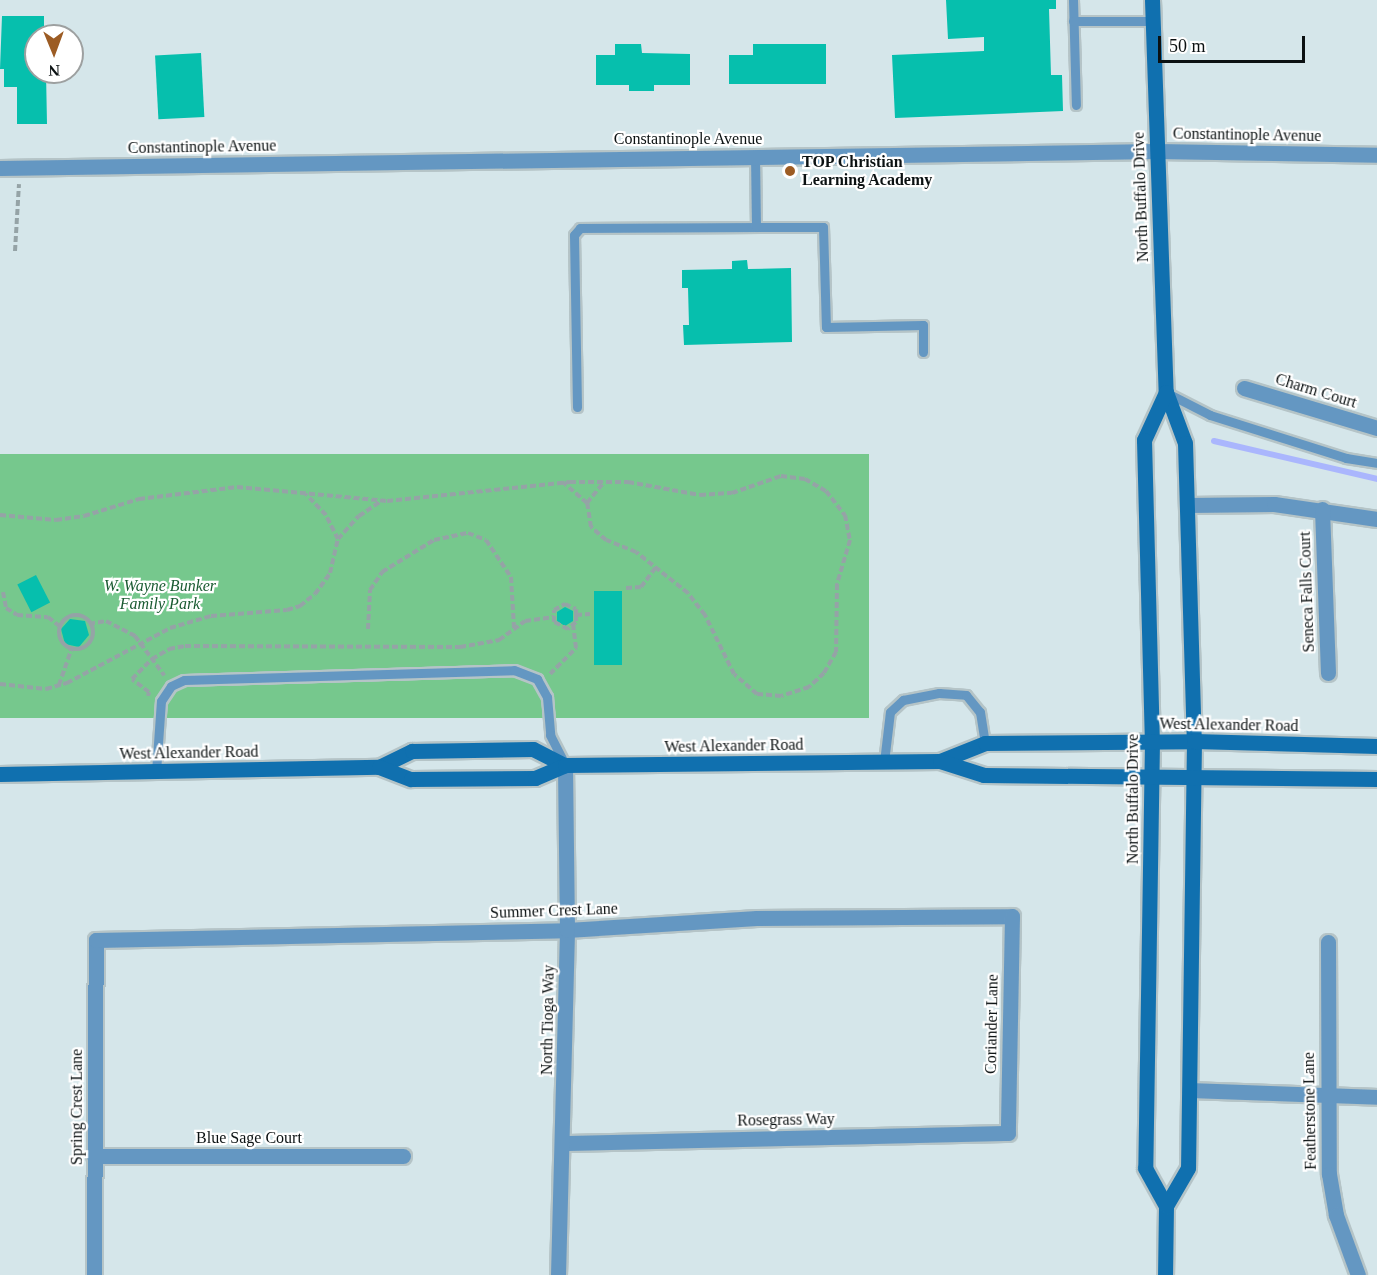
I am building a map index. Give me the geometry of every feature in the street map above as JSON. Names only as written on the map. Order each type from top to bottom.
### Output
[{"type":"main road","name":"North Buffalo Drive","points":[[1152,0],[1166,392],[1185,443],[1195,775],[1188,1168],[1166,1206],[1165,1275]]},
{"type":"main road","name":"North Buffalo Drive","points":[[1166,392],[1144,440],[1152,741],[1145,1168],[1166,1206]]},
{"type":"main road","name":"West Alexander Road","points":[[940,761],[985,743],[1194,741],[1377,746]]},
{"type":"main road","name":"West Alexander Road","points":[[379,767],[412,751],[533,749],[565,765]]},
{"type":"main road","name":"West Alexander Road","points":[[0,774],[379,767],[411,779],[535,777],[565,765],[940,761],[984,775],[1195,775],[1377,779]]},
{"type":"street","name":"Constantinople Avenue","points":[[0,168],[1157,151],[1377,155]]},
{"type":"street","name":"Charm Court","points":[[1244,388],[1377,428]]},
{"type":"street","points":[[1188,505],[1274,504],[1377,519]]},
{"type":"street","name":"Seneca Falls Court","points":[[1322,510],[1328,673]]},
{"type":"street","name":"North Tioga Way","points":[[558,1275],[564,1143],[567,930],[565,765]]},
{"type":"street","name":"Summer Crest Lane","points":[[96,940],[567,930],[757,918],[1012,916]]},
{"type":"street","name":"Coriander Lane","points":[[1008,1133],[1012,916]]},
{"type":"street","name":"Spring Crest Lane","points":[[94,1275],[96,940]]},
{"type":"street","name":"Featherstone Lane","points":[[1328,942],[1326,1096],[1329,1174],[1336,1215],[1358,1275]]},
{"type":"street","points":[[1190,1090],[1377,1097]]},
{"type":"street","name":"Rosegrass Way","points":[[564,1143],[1008,1133]]},
{"type":"street","name":"Blue Sage Court","points":[[94,1156],[403,1156]]},
{"type":"lane","points":[[1073,0],[1076,105]]},
{"type":"lane","points":[[1073,21],[1153,21]]},
{"type":"lane","points":[[755,157],[756,227]]},
{"type":"lane","points":[[577,407],[572,244],[580,228],[823,226],[826,327],[923,325],[923,352]]},
{"type":"lane","points":[[1166,392],[1210,415],[1346,458],[1377,463]]},
{"type":"lane","points":[[156,772],[161,701],[171,686],[184,680],[514,670],[537,679],[548,697],[550,735],[565,765]]},
{"type":"lane","points":[[884,762],[890,712],[903,700],[939,693],[966,694],[980,712],[985,743]]},
{"type":"path","points":[[15,251],[21,168]]},
{"type":"path","points":[[0,515],[26,520],[65,519],[139,499],[195,489],[237,487],[382,500],[563,482],[604,482],[700,495],[732,494],[781,476],[805,478],[826,491],[845,515],[850,540],[837,584],[837,652],[809,687],[781,696],[757,694],[734,674],[705,615],[688,593],[636,552],[606,540],[591,527],[587,503],[563,482]]},
{"type":"path","points":[[587,503],[604,482]]},
{"type":"path","points":[[305,494],[326,515],[338,539]]},
{"type":"path","points":[[0,684],[46,689],[59,685],[141,642],[211,616],[287,610],[300,606],[315,594],[330,573],[338,539],[359,516],[382,500]]},
{"type":"path","points":[[368,629],[370,591],[382,572],[434,540],[468,533],[486,540],[511,577],[514,629]]},
{"type":"path","points":[[626,588],[641,587],[656,567]]},
{"type":"path","points":[[3,592],[6,608],[17,615],[48,617],[59,626],[63,646],[81,650],[94,636],[88,618],[69,615],[59,626]]},
{"type":"path","points":[[552,686],[548,676],[576,648],[573,625],[576,609],[565,604],[554,610],[554,622],[568,629],[573,625]]},
{"type":"path","points":[[576,615],[590,614]]},
{"type":"path","points":[[147,702],[149,692],[132,679],[152,659],[169,649],[185,646],[460,647],[499,640],[525,621],[554,617]]},
{"type":"path","points":[[89,624],[106,621],[141,642],[171,686]]},
{"type":"path","points":[[59,685],[72,648]]},
{"type":"green space","name":"W. Wayne Bunker Family Park","points":[[0,454],[869,454],[869,718],[0,718]]},
{"type":"building","points":[[946,0],[1056,0],[1056,9],[1049,9],[1051,75],[1062,75],[1063,111],[895,118],[892,55],[984,51],[984,37],[948,39]]},
{"type":"building","points":[[2,16],[44,16],[44,24],[24,24],[24,84],[46,84],[47,124],[17,124],[17,87],[4,87],[4,69],[0,69]]},
{"type":"building","points":[[615,44],[641,44],[642,53],[690,54],[690,85],[654,85],[654,91],[629,91],[629,85],[596,85],[596,55],[615,55]]},
{"type":"building","points":[[753,44],[826,44],[826,84],[729,84],[729,55],[753,55]]},
{"type":"building","points":[[201,53],[204,117],[158,119],[155,55]]},
{"type":"building","points":[[747,260],[748,269],[791,268],[792,342],[684,345],[683,325],[689,325],[688,288],[682,288],[682,270],[732,269],[732,261]]},
{"type":"building","points":[[36,575],[50,603],[31,612],[17,585]]},
{"type":"building","points":[[594,591],[622,591],[622,665],[594,665]]},
{"type":"building","points":[[565,607],[573,611],[573,621],[565,626],[557,621],[557,612]]},
{"type":"building","points":[[70,619],[85,621],[89,635],[79,647],[65,644],[61,629]]},
{"type":"waterway","points":[[1214,441],[1377,479]]},
{"type":"place","name":"TOP Christian Learning Academy","points":[[790,171]]}]
